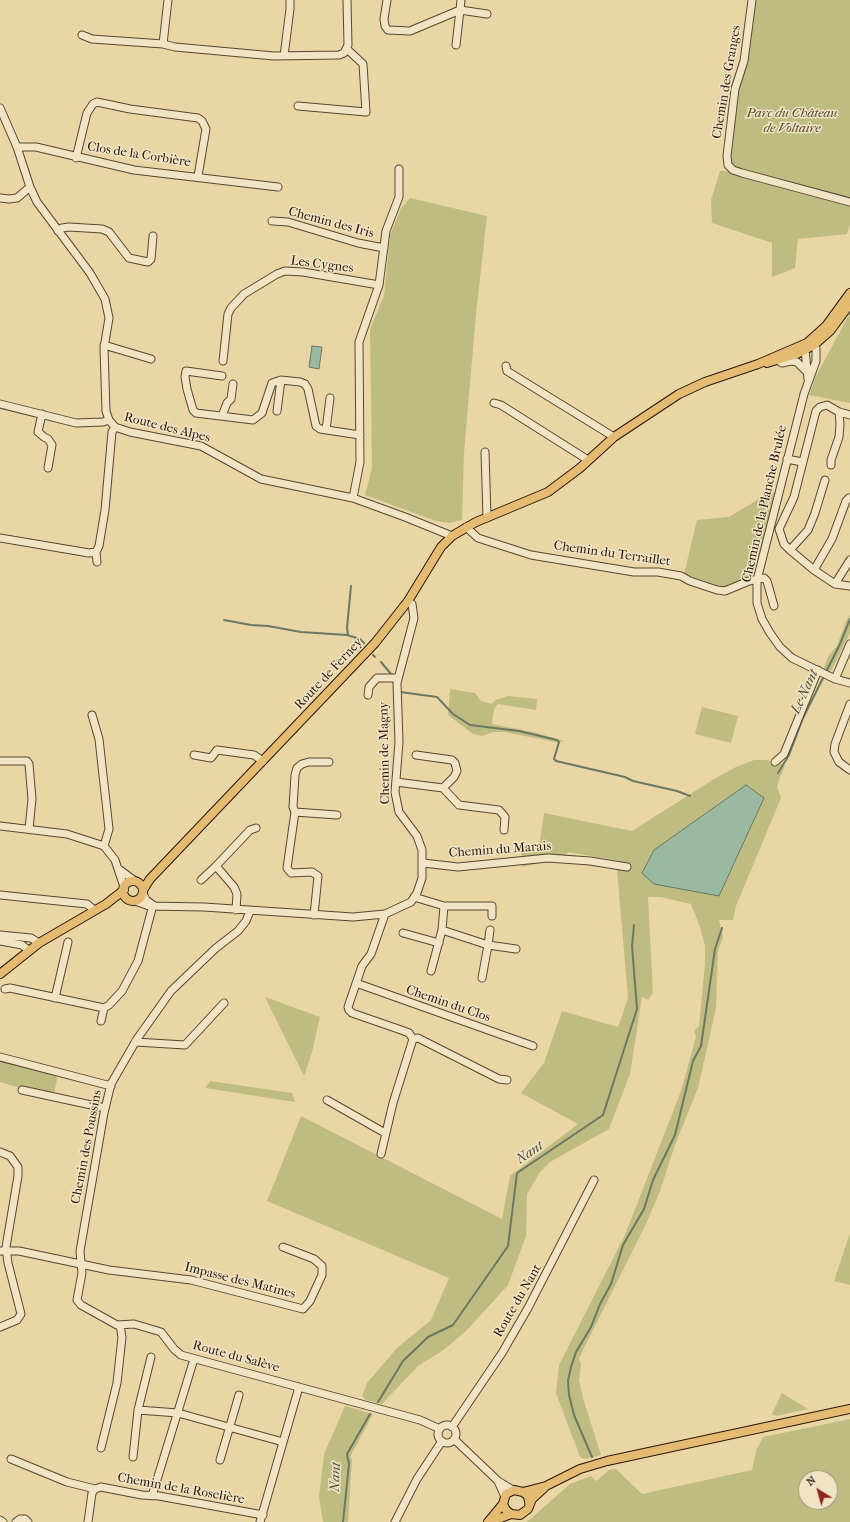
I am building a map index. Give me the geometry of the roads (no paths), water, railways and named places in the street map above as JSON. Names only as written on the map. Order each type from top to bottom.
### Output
[{"type":"main road","points":[[758,364],[809,346],[826,326],[850,293]]},
{"type":"main road","points":[[758,364],[779,361],[809,346],[830,331],[850,304]]},
{"type":"main road","name":"Route de Ferney","points":[[140,887],[150,879],[374,643],[408,600],[436,554],[452,536],[466,527],[543,495],[562,483],[614,437],[649,412],[696,386],[758,364]]},
{"type":"main road","points":[[0,974],[28,950],[106,904],[130,882],[140,887],[140,898],[106,904]]},
{"type":"main road","points":[[124,889],[124,895],[132,900]]},
{"type":"main road","points":[[489,1522],[513,1490],[523,1492],[546,1486],[580,1469],[607,1461],[850,1409]]},
{"type":"main road","points":[[529,1502],[546,1486]]},
{"type":"main road","points":[[504,1500],[506,1510],[511,1514],[517,1515],[523,1513],[528,1509],[529,1502],[528,1496],[523,1492]]},
{"type":"main road","points":[[489,1522],[511,1514]]},
{"type":"street","points":[[163,44],[168,0]]},
{"type":"street","points":[[284,56],[290,0]]},
{"type":"street","points":[[298,106],[366,112],[363,64],[347,49],[346,0]]},
{"type":"street","points":[[387,0],[384,19],[385,26],[388,30],[410,31],[460,10],[487,14]]},
{"type":"street","points":[[456,45],[461,0]]},
{"type":"street","name":"Chemin des Granges","points":[[752,0],[744,61],[735,89],[726,162],[729,168],[742,173],[850,202]]},
{"type":"street","points":[[82,35],[92,39],[163,44],[175,47],[284,56],[339,55],[347,49]]},
{"type":"street","name":"Clos de la Corbière","points":[[76,158],[87,113],[93,104],[97,102],[130,109],[198,118],[202,121],[206,129],[198,176]]},
{"type":"street","name":"Route des Alpes","points":[[0,108],[3,124],[17,147],[30,187],[37,202],[90,273],[105,299],[108,318],[104,345],[106,410],[109,420],[115,427],[201,446],[261,479],[353,498],[452,536]]},
{"type":"street","name":"Clos de la Corbière","points":[[17,147],[36,147],[76,158],[134,170],[198,176],[278,187]]},
{"type":"street","points":[[353,498],[360,462],[359,342],[379,285],[386,231],[397,204],[401,182],[399,169]]},
{"type":"street","points":[[0,198],[17,198],[30,187]]},
{"type":"street","name":"Chemin des Iris","points":[[272,221],[294,224],[358,243],[384,248]]},
{"type":"street","points":[[58,231],[62,228],[69,227],[102,229],[109,232],[129,258],[148,262],[151,259],[153,236]]},
{"type":"street","name":"Les Cygnes","points":[[224,361],[228,314],[231,308],[244,294],[277,274],[285,271],[303,272],[379,285]]},
{"type":"street","points":[[104,345],[151,359]]},
{"type":"street","name":"Chemin de la Planche Brulée","points":[[809,346],[808,376],[757,580],[757,603],[762,619],[770,633],[780,647],[792,658],[832,677],[850,683]]},
{"type":"street","name":"Chemin de la Planche Brulée","points":[[808,376],[816,361],[817,353],[809,346]]},
{"type":"street","points":[[779,361],[782,363],[791,361],[797,362],[808,376]]},
{"type":"street","points":[[506,366],[507,371],[614,437]]},
{"type":"street","points":[[222,376],[186,371],[185,377],[193,410],[196,413],[253,420],[259,417],[265,408],[269,386],[280,380],[305,384],[308,389],[316,426],[326,430],[360,435]]},
{"type":"street","points":[[277,411],[280,380]]},
{"type":"street","points":[[222,416],[227,403],[231,398],[233,384]]},
{"type":"street","points":[[326,430],[330,398]]},
{"type":"street","points":[[494,403],[501,405],[590,458]]},
{"type":"street","points":[[0,404],[76,423],[103,422],[109,420]]},
{"type":"street","points":[[850,415],[839,412],[827,405],[820,407],[816,411],[794,497],[779,529],[784,544],[814,570],[835,584],[850,586]]},
{"type":"street","points":[[514,408],[590,458]]},
{"type":"street","points":[[831,465],[831,460],[839,437],[839,412]]},
{"type":"street","points":[[42,414],[38,432],[44,437],[48,438],[52,445],[48,468]]},
{"type":"street","points":[[97,562],[96,552],[99,546],[106,510],[112,432],[115,427]]},
{"type":"street","points":[[485,452],[487,518]]},
{"type":"street","points":[[787,462],[801,465]]},
{"type":"street","points":[[790,550],[808,530],[825,480]]},
{"type":"street","points":[[814,570],[832,539],[846,500],[849,498]]},
{"type":"street","name":"Chemin du Terraillet","points":[[466,527],[478,538],[531,554],[634,572],[658,572],[681,576],[690,582],[717,590],[725,591],[757,580]]},
{"type":"street","points":[[0,538],[89,553],[96,552]]},
{"type":"street","points":[[835,584],[850,560]]},
{"type":"street","points":[[757,580],[764,578],[767,580],[774,606]]},
{"type":"street","name":"Chemin de Magny","points":[[408,600],[412,604],[414,613],[413,627],[398,678],[396,695],[399,742],[396,782],[397,806],[403,818],[419,839],[423,864],[422,878],[414,898]]},
{"type":"street","points":[[832,677],[850,644]]},
{"type":"street","points":[[775,762],[784,754],[820,671]]},
{"type":"street","points":[[368,695],[369,687],[377,678],[398,678]]},
{"type":"street","points":[[850,704],[848,715],[835,744],[834,752],[839,762],[850,770]]},
{"type":"street","points":[[92,715],[99,739],[109,829],[104,846]]},
{"type":"street","points":[[194,756],[211,758],[217,750],[254,755],[263,761]]},
{"type":"street","points":[[416,756],[452,760],[455,763],[456,771],[454,777],[442,788]]},
{"type":"street","points":[[0,761],[27,761],[29,764],[32,800],[29,829]]},
{"type":"street","points":[[314,915],[318,876],[312,872],[291,873],[287,868],[295,812],[293,807],[297,768],[308,762],[329,762]]},
{"type":"street","points":[[396,782],[442,788],[459,805],[499,810],[506,817],[504,830]]},
{"type":"street","points":[[295,812],[337,815]]},
{"type":"street","points":[[0,826],[67,834],[104,846],[110,852],[120,870],[124,889]]},
{"type":"street","points":[[200,880],[216,866],[250,830],[256,828]]},
{"type":"street","name":"Chemin du Marais","points":[[423,864],[458,867],[548,858],[590,861],[627,867]]},
{"type":"street","points":[[216,866],[234,887],[237,894],[236,910]]},
{"type":"street","points":[[120,870],[140,887],[146,900],[153,905]]},
{"type":"street","points":[[0,895],[87,904],[94,910]]},
{"type":"street","points":[[132,900],[145,906],[204,907],[353,917],[384,914],[406,905],[414,898],[444,906],[492,906],[492,916]]},
{"type":"street","points":[[5,989],[10,988],[104,1008],[109,1005],[122,991],[138,961],[153,905]]},
{"type":"street","points":[[431,971],[442,930],[444,906]]},
{"type":"street","name":"Chemin des Poussins","points":[[80,1263],[80,1251],[105,1108],[111,1086],[135,1042],[171,991],[216,948],[238,931],[246,921],[250,911]]},
{"type":"street","points":[[384,914],[371,954],[362,966],[349,1001],[349,1010],[361,1017],[404,1031],[413,1039]]},
{"type":"street","points":[[442,930],[488,945],[516,949]]},
{"type":"street","points":[[482,978],[490,930]]},
{"type":"street","points":[[403,933],[439,942]]},
{"type":"street","points":[[0,935],[31,938],[39,943]]},
{"type":"street","points":[[0,941],[22,945],[28,950]]},
{"type":"street","points":[[55,998],[68,942]]},
{"type":"street","name":"Chemin du Clos","points":[[356,983],[533,1046]]},
{"type":"street","points":[[135,1042],[185,1045],[224,1003]]},
{"type":"street","points":[[101,1020],[104,1008]]},
{"type":"street","points":[[413,1039],[418,1038],[499,1079],[507,1080]]},
{"type":"street","points":[[381,1154],[385,1133],[413,1039]]},
{"type":"street","points":[[0,1057],[111,1086]]},
{"type":"street","points":[[22,1090],[105,1108]]},
{"type":"street","points":[[327,1100],[385,1133]]},
{"type":"street","points":[[0,1152],[6,1153],[13,1159],[18,1171],[3,1250],[8,1263],[21,1314],[17,1320],[0,1327]]},
{"type":"street","name":"Route du Nant","points":[[452,1427],[502,1352],[528,1308],[594,1180]]},
{"type":"street","name":"Impasse des Matines","points":[[80,1263],[109,1270],[191,1280],[303,1308],[310,1301],[323,1270],[319,1262],[283,1246]]},
{"type":"street","points":[[3,1250],[80,1263]]},
{"type":"street","name":"Route du Salève","points":[[80,1263],[82,1273],[78,1295],[79,1303],[120,1325],[134,1324],[161,1332],[177,1352],[194,1359],[420,1420],[440,1429]]},
{"type":"street","points":[[101,1448],[117,1383],[122,1336],[120,1325]]},
{"type":"street","points":[[133,1457],[138,1410],[151,1357]]},
{"type":"street","points":[[152,1496],[194,1359]]},
{"type":"street","name":"Chemin de la Roselière","points":[[11,1459],[67,1482],[95,1489],[101,1487],[261,1518],[299,1387]]},
{"type":"street","points":[[220,1460],[239,1395]]},
{"type":"street","points":[[138,1410],[178,1413],[283,1442]]},
{"type":"street","points":[[445,1425],[452,1427],[456,1432],[454,1439],[448,1443],[442,1441],[439,1436],[440,1429],[445,1425]]},
{"type":"street","points":[[454,1439],[498,1481],[513,1490]]},
{"type":"street","points":[[395,1522],[417,1479],[442,1441]]},
{"type":"street","points":[[498,1481],[504,1500]]},
{"type":"street","points":[[88,1522],[92,1493],[95,1489]]},
{"type":"street","points":[[16,1522],[20,1519],[25,1519],[28,1522]]},
{"type":"waterway","points":[[348,635],[347,628],[351,586]]},
{"type":"waterway","name":"Le Nant","points":[[778,773],[789,755],[803,718],[840,644],[850,619]]},
{"type":"waterway","points":[[224,620],[301,632],[347,635],[360,639],[364,643]]},
{"type":"waterway","points":[[381,662],[391,674]]},
{"type":"waterway","points":[[400,692],[437,697],[453,714],[470,725],[519,731],[557,740],[559,742],[554,759],[556,761],[625,777],[633,781],[677,791],[690,796]]},
{"type":"waterway","name":"Nant","points":[[378,1402],[403,1361],[428,1337],[453,1325],[508,1246],[517,1173],[603,1115],[637,1009],[632,946],[634,925]]},
{"type":"waterway","name":"Nant","points":[[592,1457],[574,1415],[569,1395],[568,1381],[571,1367],[576,1352],[591,1327],[600,1304],[611,1284],[623,1245],[644,1209],[653,1180],[675,1135],[693,1061],[701,1046],[715,949],[722,928]]},
{"type":"waterway","name":"Nant","points":[[343,1522],[349,1464],[347,1454],[370,1414]]},
{"type":"park label","name":"Parc du Château de Voltaire","points":[[792,122]]}]
